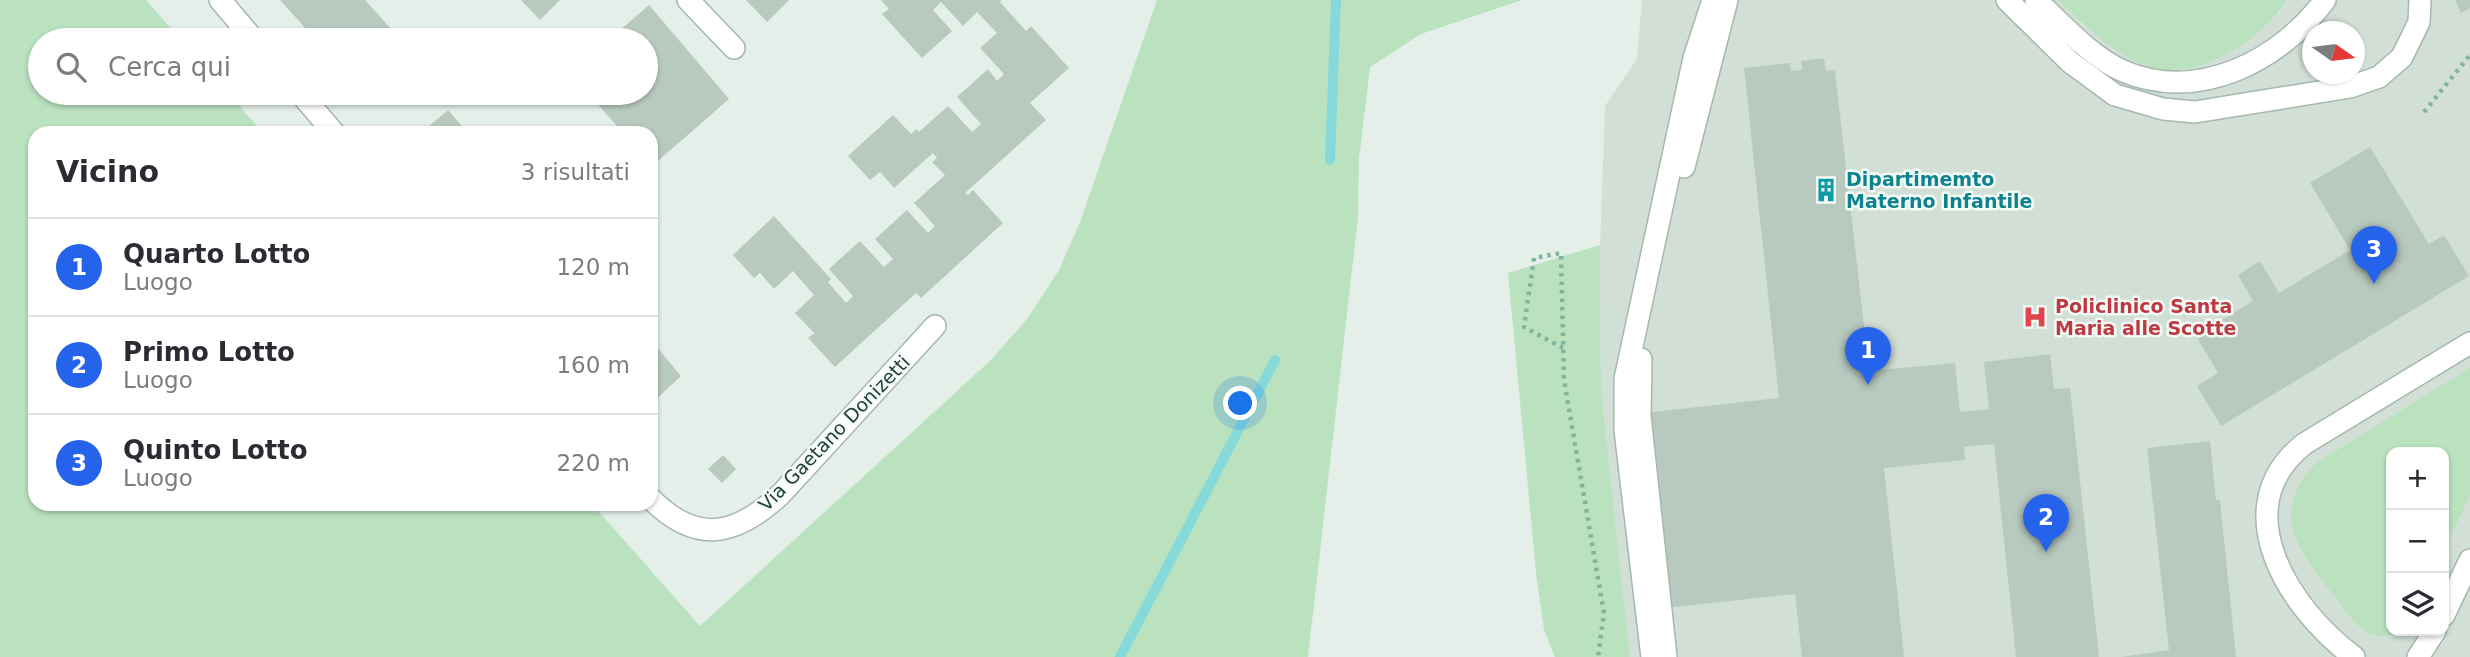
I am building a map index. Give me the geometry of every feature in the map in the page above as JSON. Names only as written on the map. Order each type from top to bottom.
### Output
[{"type":"street","points":[[220,0],[244,28]]},
{"type":"street","points":[[688,0],[734,48]]},
{"type":"street","points":[[1652,657],[1625,430],[1625,379],[1694,58],[1713,0]]},
{"type":"street","points":[[1667,657],[1640,416],[1641,361],[1689,149],[1727,0]]},
{"type":"street","points":[[2007,0],[2070,62],[2115,95],[2163,109],[2195,112],[2350,87],[2379,77],[2403,57],[2418,22],[2420,0]]},
{"type":"street","points":[[2036,0],[2112,65],[2154,80],[2183,83],[2214,78],[2259,60],[2293,35],[2325,0]]},
{"type":"street","points":[[310,105],[328,126]]},
{"type":"street","name":"Via Gaetano Donizetti","points":[[658,505],[678,522],[705,531],[738,525],[753,517],[781,494],[935,326]]},
{"type":"street","points":[[2354,657],[2308,611],[2292,592],[2279,569],[2270,548],[2268,532],[2269,488],[2282,463],[2304,444],[2470,343]]},
{"type":"street","points":[[2449,604],[2470,560]]},
{"type":"street","points":[[2418,657],[2432,636]]},
{"type":"path","points":[[2424,112],[2470,55]]},
{"type":"path","points":[[1563,348],[1524,327],[1534,258],[1561,253],[1564,380],[1605,613],[1598,657]]},
{"type":"shaded area","name":"Policlinico Santa Maria alle Scotte","points":[[1642,0],[2058,0],[2084,26],[2119,51],[2155,68],[2190,67],[2279,13],[2287,0],[2470,0],[2470,657],[1630,657],[1601,389],[1600,245],[1605,106],[1637,59]]},
{"type":"green space","points":[[0,0],[146,0],[170,28],[28,28],[28,105],[238,105],[257,126],[28,126],[28,511],[598,511],[700,626],[991,360],[1027,319],[1059,270],[1080,222],[1157,0],[1522,0],[1421,34],[1370,67],[1359,159],[1358,217],[1308,657],[0,657]]},
{"type":"green space","points":[[2058,0],[2287,0],[2262,29],[2230,53],[2192,68],[2173,70],[2154,68],[2128,57],[2090,30]]},
{"type":"green space","points":[[1600,245],[1601,389],[1630,657],[1555,657],[1544,630],[1536,573],[1508,273]]},
{"type":"green space","points":[[2470,368],[2470,495],[2449,540],[2449,447],[2386,447],[2386,636],[2368,633],[2353,620],[2311,566],[2294,533],[2291,517],[2293,499],[2301,482],[2316,463]]},
{"type":"building","points":[[280,0],[365,0],[390,28],[305,28]]},
{"type":"building","points":[[521,0],[560,0],[540,20]]},
{"type":"building","points":[[746,0],[789,0],[767,22]]},
{"type":"building","points":[[881,0],[1002,0],[1000,2],[1026,31],[1031,26],[1069,68],[1030,103],[1046,120],[965,193],[968,195],[973,190],[1003,223],[921,298],[916,293],[835,367],[808,338],[814,333],[795,313],[814,295],[793,271],[774,289],[760,273],[754,278],[733,255],[774,216],[831,279],[828,282],[846,303],[853,296],[829,269],[860,241],[884,267],[893,259],[875,239],[907,210],[928,233],[935,226],[914,203],[945,175],[932,162],[937,158],[933,153],[894,188],[880,172],[870,180],[848,156],[893,115],[911,134],[917,129],[919,132],[948,106],[972,132],[981,124],[957,97],[988,69],[997,81],[1004,74],[980,48],[997,33],[977,12],[963,26],[941,2],[933,10],[952,31],[922,58],[882,14],[889,9]]},
{"type":"building","points":[[2455,0],[2470,0],[2470,8],[2461,13]]},
{"type":"building","points":[[649,5],[729,99],[658,161],[658,126],[617,126],[598,105],[658,105],[658,28],[623,28]]},
{"type":"building","points":[[1824,58],[1826,71],[1835,70],[1869,371],[1955,363],[1960,412],[1989,409],[1984,362],[2050,354],[2054,389],[2070,388],[2099,657],[2016,657],[1994,444],[1964,447],[1965,460],[1884,468],[1904,657],[1802,657],[1795,594],[1665,608],[1644,413],[1779,398],[1744,68],[1790,63],[1791,71],[1802,70],[1801,61]]},
{"type":"building","points":[[448,110],[462,126],[429,126]]},
{"type":"building","points":[[2370,147],[2429,244],[2444,235],[2469,276],[2221,426],[2197,386],[2218,373],[2196,336],[2253,301],[2238,275],[2260,261],[2279,293],[2350,250],[2310,183]]},
{"type":"building","points":[[658,348],[681,376],[658,397]]},
{"type":"building","points":[[2210,441],[2216,500],[2220,500],[2236,657],[2121,657],[2169,650],[2147,448]]},
{"type":"building","points":[[723,455],[736,469],[722,483],[708,469]]},
{"type":"waterway","points":[[1330,160],[1336,0]]},
{"type":"waterway","points":[[1120,657],[1275,360]]},
{"type":"place","name":"Dipartimemto Materno Infantile","points":[[1826,190]]},
{"type":"place","name":"Quinto Lotto","points":[[2374,284]]},
{"type":"place","name":"Policlinico Santa Maria alle Scotte","points":[[2035,317]]},
{"type":"place","name":"Quarto Lotto","points":[[1868,385]]},
{"type":"place","name":"Primo Lotto","points":[[2046,552]]}]
